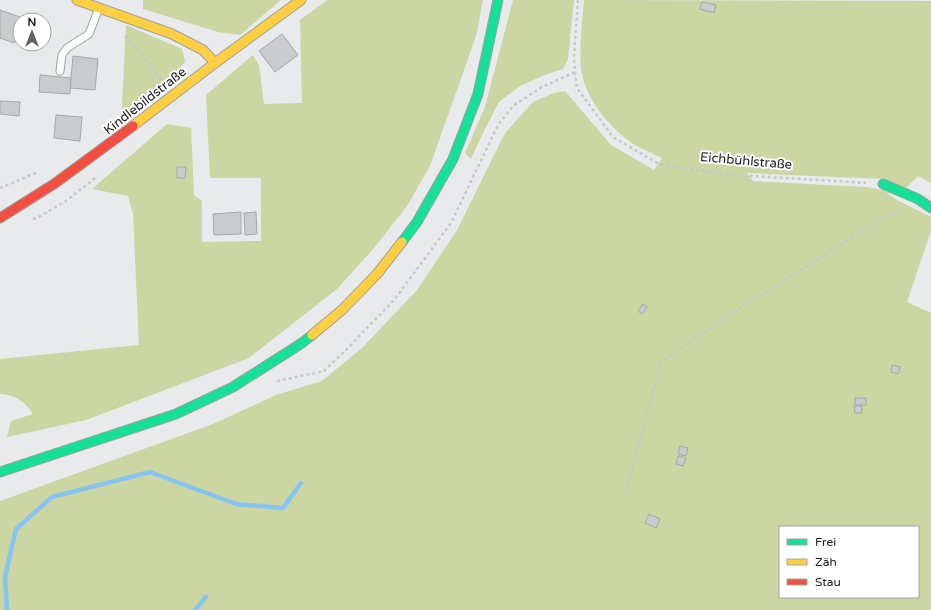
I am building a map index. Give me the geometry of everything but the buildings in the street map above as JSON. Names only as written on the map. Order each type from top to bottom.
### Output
[{"type":"main road","points":[[77,0],[172,34],[203,50],[215,63]]},
{"type":"main road","name":"Kindlebildstraße","points":[[0,218],[54,184],[109,145],[215,63],[301,0]]},
{"type":"main road","points":[[0,472],[176,414],[233,387],[302,343],[342,310],[377,274],[417,222],[453,159],[478,94],[498,0]]},
{"type":"main road","points":[[883,184],[918,199],[931,208]]},
{"type":"lane","points":[[60,71],[62,55],[67,48],[89,34],[99,8]]},
{"type":"path","name":"Eichbühlstraße","points":[[578,0],[574,56],[578,88],[613,137],[659,164],[720,174],[883,184]]},
{"type":"path","points":[[123,34],[144,57],[164,84],[159,89]]},
{"type":"path","points":[[0,188],[40,171]]},
{"type":"path","points":[[626,491],[662,362],[728,315],[797,271],[894,211],[918,199]]},
{"type":"green space","points":[[143,0],[281,0],[240,35],[218,32],[143,9]]},
{"type":"green space","points":[[327,0],[483,0],[476,36],[430,166],[407,206],[374,248],[337,289],[249,358],[86,420],[7,437],[11,421],[33,414],[23,402],[15,397],[0,394],[0,359],[139,345],[133,214],[128,196],[92,189],[167,124],[191,128],[194,195],[202,201],[202,242],[261,241],[261,178],[210,178],[206,95],[253,55],[259,65],[264,104],[302,103],[300,20]]},
{"type":"green space","points":[[513,0],[574,0],[568,59],[563,69],[547,74],[520,86],[499,102],[471,159],[465,153],[485,107]]},
{"type":"green space","points":[[584,0],[931,1],[931,183],[918,176],[905,189],[883,179],[747,173],[753,181],[865,187],[884,190],[895,199],[931,217],[931,231],[907,302],[931,313],[931,610],[0,610],[0,501],[213,424],[276,395],[322,381],[363,347],[417,290],[457,230],[505,133],[533,102],[554,93],[565,91],[611,145],[654,170],[662,158],[635,145],[623,137],[606,120],[592,99],[583,78],[581,67],[581,34]]},
{"type":"green space","points":[[126,25],[182,49],[185,62],[172,77],[121,125]]},
{"type":"waterway","points":[[7,610],[5,577],[16,529],[52,497],[150,472],[236,504],[283,508],[301,483]]},
{"type":"waterway","points":[[195,610],[206,597]]},
{"type":"traffic: fast","points":[[402,242],[417,222],[453,159],[478,94],[498,0]]},
{"type":"traffic: fast","points":[[883,184],[918,199],[931,208]]},
{"type":"traffic: fast","points":[[0,472],[176,414],[233,387],[312,335]]},
{"type":"traffic: slow","points":[[77,0],[172,34],[203,50],[215,63]]},
{"type":"traffic: slow","points":[[133,126],[301,0]]},
{"type":"traffic: slow","points":[[312,335],[342,310],[377,274],[402,242]]},
{"type":"traffic: jam","points":[[0,218],[54,184],[133,126]]}]
